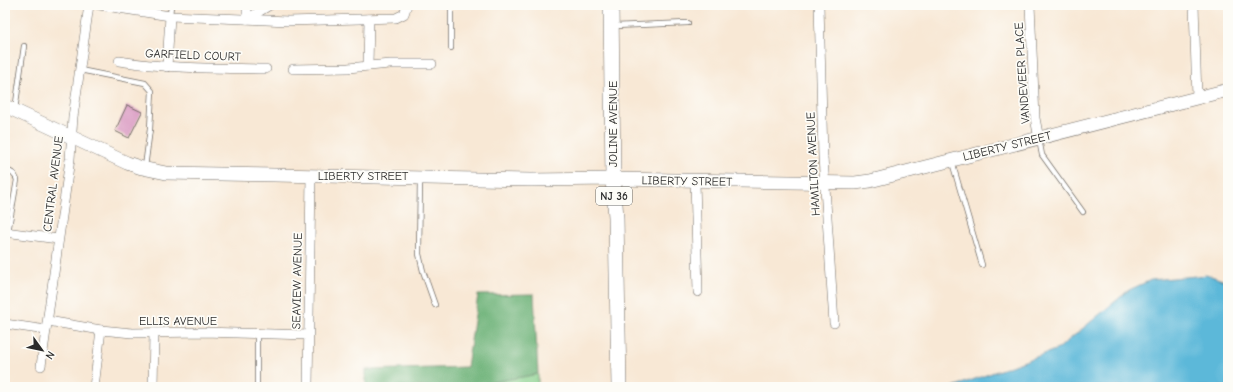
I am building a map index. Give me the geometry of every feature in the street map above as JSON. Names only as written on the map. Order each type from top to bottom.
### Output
[{"type":"main road","name":"JOLINE AVENUE","points":[[611,5],[613,179],[616,217],[619,387]]},
{"type":"street","name":"CENTRAL AVENUE","points":[[41,366],[89,5]]},
{"type":"street","points":[[99,5],[170,16],[288,21],[369,20],[396,18],[404,14],[407,5]]},
{"type":"street","points":[[247,5],[247,19]]},
{"type":"street","points":[[247,19],[270,5]]},
{"type":"street","name":"HAMILTON AVENUE","points":[[819,5],[823,157],[834,323]]},
{"type":"street","name":"VANDEVEER PLACE","points":[[1030,5],[1035,118],[1039,139]]},
{"type":"street","points":[[1194,5],[1197,98]]},
{"type":"street","points":[[167,67],[170,16]]},
{"type":"street","points":[[368,66],[369,20]]},
{"type":"street","name":"GARFIELD COURT","points":[[119,61],[167,67],[266,69]]},
{"type":"street","points":[[293,69],[348,68],[390,64],[432,64]]},
{"type":"street","name":"LIBERTY STREET","points":[[10,109],[127,163],[145,169],[166,173],[531,180],[613,179],[855,183],[870,181],[1039,139],[1228,90]]},
{"type":"street","name":"SEAVIEW AVENUE","points":[[308,387],[311,176]]},
{"type":"street","points":[[695,181],[698,292]]},
{"type":"street","points":[[6,232],[58,239]]},
{"type":"street","name":"ELLIS AVENUE","points":[[5,324],[132,333],[308,335]]},
{"type":"street","points":[[94,387],[101,330]]},
{"type":"street","points":[[153,387],[154,333]]},
{"type":"lane","points":[[170,16],[171,5]]},
{"type":"lane","points":[[451,5],[451,48]]},
{"type":"lane","points":[[612,26],[688,23]]},
{"type":"lane","points":[[10,109],[24,46]]},
{"type":"lane","points":[[80,70],[145,83],[152,91],[150,129],[145,169]]},
{"type":"lane","points":[[1039,139],[1042,155],[1083,212]]},
{"type":"lane","points":[[952,160],[982,265]]},
{"type":"lane","points":[[5,170],[15,175],[17,180],[6,232]]},
{"type":"lane","points":[[420,177],[419,254],[423,271],[435,305]]},
{"type":"lane","points":[[257,334],[257,387]]},
{"type":"green space","points":[[534,294],[538,374],[466,387],[366,387],[366,370],[467,367],[478,295]]},
{"type":"green space","points":[[538,374],[538,387],[466,387]]},
{"type":"water","points":[[1208,275],[1228,282],[1228,387],[953,387],[1058,349],[1129,290],[1151,280]]},
{"type":"building","points":[[127,105],[142,112],[129,138],[115,131]]}]
